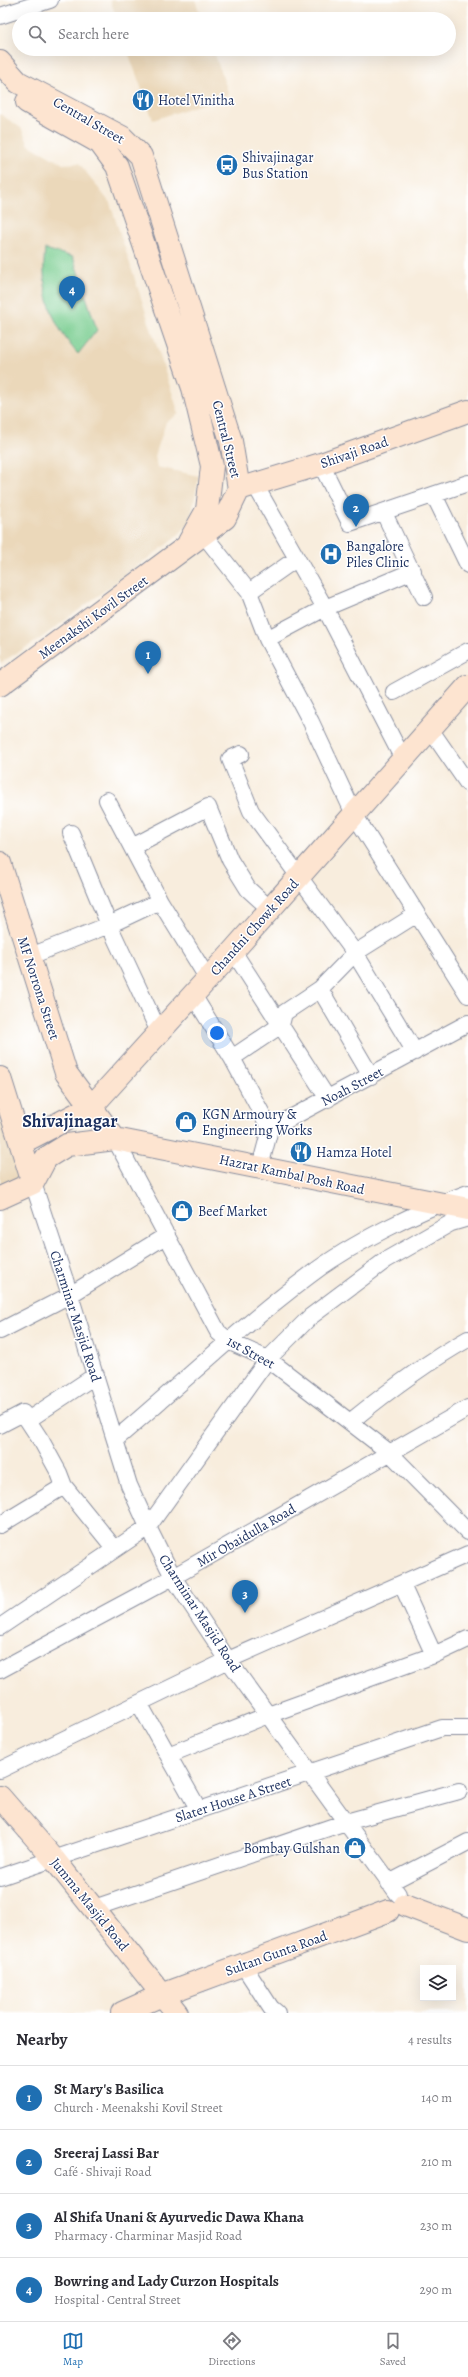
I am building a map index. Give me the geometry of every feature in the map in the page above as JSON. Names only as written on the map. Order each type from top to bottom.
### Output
[{"type":"street","points":[[12,12],[50,0]]},
{"type":"street","points":[[0,16],[12,12]]},
{"type":"street","name":"Central Street","points":[[0,62],[18,82],[122,136],[141,156],[231,441],[247,486],[225,518],[185,550]]},
{"type":"street","name":"Central Street","points":[[0,85],[100,143],[117,166],[193,388],[212,466],[207,510],[185,550]]},
{"type":"street","name":"Shivaji Road","points":[[247,486],[321,464],[468,411]]},
{"type":"street","points":[[321,464],[350,523],[468,484]]},
{"type":"street","points":[[247,486],[296,559],[325,608],[403,760]]},
{"type":"street","points":[[434,495],[468,564]]},
{"type":"street","points":[[384,513],[413,571],[424,597]]},
{"type":"street","points":[[204,535],[249,592],[267,639],[311,722],[354,814],[468,995]]},
{"type":"street","name":"Meenakshi Kovil Street","points":[[0,685],[185,550]]},
{"type":"street","points":[[249,592],[296,559]]},
{"type":"street","points":[[267,639],[325,608],[413,571]]},
{"type":"street","points":[[394,692],[468,651]]},
{"type":"street","name":"Chandni Chowk Road","points":[[21,1143],[92,1106],[208,979],[468,686]]},
{"type":"street","points":[[430,729],[468,784]]},
{"type":"street","points":[[241,754],[230,759],[251,811],[355,953],[415,1052]]},
{"type":"street","points":[[107,800],[160,901],[208,979]]},
{"type":"street","points":[[132,847],[208,807],[230,860],[248,889],[270,909]]},
{"type":"street","points":[[71,833],[109,925],[159,1032]]},
{"type":"street","name":"MF Norrona Street","points":[[0,863],[28,957],[66,1073],[92,1106]]},
{"type":"street","points":[[28,957],[109,925],[160,901]]},
{"type":"street","points":[[232,1058],[280,1025],[284,1013],[320,989],[355,953],[417,914]]},
{"type":"street","points":[[233,951],[328,1099]]},
{"type":"street","points":[[320,989],[371,1076]]},
{"type":"street","points":[[193,995],[232,1058],[270,1129],[260,1166]]},
{"type":"street","name":"Noah Street","points":[[270,1129],[468,1023]]},
{"type":"street","points":[[0,1078],[33,1183],[0,1198]]},
{"type":"street","points":[[92,1106],[115,1139]]},
{"type":"street","name":"Hazrat Kambal Posh Road","points":[[33,1183],[46,1158],[67,1145],[115,1139],[260,1166],[436,1204],[468,1209]]},
{"type":"street","name":"1st Street","points":[[115,1139],[218,1332],[230,1342],[268,1359],[390,1453],[468,1532]]},
{"type":"street","name":"Charminar Masjid Road","points":[[33,1183],[96,1375],[130,1485],[148,1527],[173,1577],[228,1660],[346,1822],[395,1898]]},
{"type":"street","points":[[116,1440],[310,1274],[354,1247],[436,1204],[468,1193]]},
{"type":"street","points":[[0,1626],[148,1527],[268,1359],[310,1317],[386,1260],[451,1223],[468,1218]]},
{"type":"street","points":[[0,1331],[70,1295],[167,1236]]},
{"type":"street","points":[[350,1422],[393,1387],[435,1358],[468,1339]]},
{"type":"street","points":[[28,1420],[96,1375]]},
{"type":"street","name":"Mir Obaidulla Road","points":[[0,1670],[173,1577],[468,1408]]},
{"type":"street","points":[[0,1425],[23,1413],[59,1473],[64,1486],[115,1549]]},
{"type":"street","points":[[0,1525],[64,1486]]},
{"type":"street","points":[[0,1770],[228,1660],[468,1554]]},
{"type":"street","points":[[402,1584],[434,1655]]},
{"type":"street","points":[[168,1755],[268,1715],[434,1655],[468,1639]]},
{"type":"street","points":[[139,1703],[200,1810]]},
{"type":"street","name":"Slater House A Street","points":[[0,1877],[442,1728],[468,1728]]},
{"type":"street","points":[[94,1908],[346,1822],[459,1791]]},
{"type":"street","name":"Jumma Masjid Road","points":[[2,1802],[53,1858],[164,1994],[177,2013]]},
{"type":"street","points":[[468,1842],[395,1898],[468,1930]]},
{"type":"street","name":"Sultan Gunta Road","points":[[122,2013],[164,1994],[243,1965],[395,1898]]},
{"type":"street","points":[[243,1965],[271,2008],[277,2013]]},
{"type":"shaded area","points":[[110,0],[195,0],[199,12],[114,12]]},
{"type":"shaded area","points":[[130,56],[215,56],[229,95],[153,120]]},
{"type":"shaded area","points":[[0,114],[21,128],[29,145],[63,164],[79,163],[110,203],[179,414],[166,422],[155,456],[157,467],[199,476],[190,522],[175,538],[40,639],[0,663]]},
{"type":"shaded area","points":[[0,1108],[24,1181],[0,1192]]},
{"type":"green space","points":[[45,249],[73,257],[97,330],[78,354],[61,331],[54,318],[46,292],[44,278]]},
{"type":"place","name":"Hotel Vinitha","points":[[143,100]]},
{"type":"place","name":"Shivajinagar Bus Station","points":[[227,165]]},
{"type":"place","name":"Bowring and Lady Curzon Hospitals","points":[[72,309]]},
{"type":"place","name":"Sreeraj Lassi Bar","points":[[356,527]]},
{"type":"place","name":"Bangalore Piles Clinic","points":[[331,554]]},
{"type":"place","name":"St Mary's Basilica","points":[[148,674]]},
{"type":"place","name":"KGN Armoury & Engineering Works","points":[[186,1122]]},
{"type":"place","name":"Hamza Hotel","points":[[301,1152]]},
{"type":"place","name":"Beef Market","points":[[182,1211]]},
{"type":"place","name":"Al Shifa Unani & Ayurvedic Dawa Khana","points":[[245,1613]]},
{"type":"place","name":"Bombay Gulshan","points":[[355,1848]]},
{"type":"district","name":"Shivajinagar","points":[[70,1121]]}]
